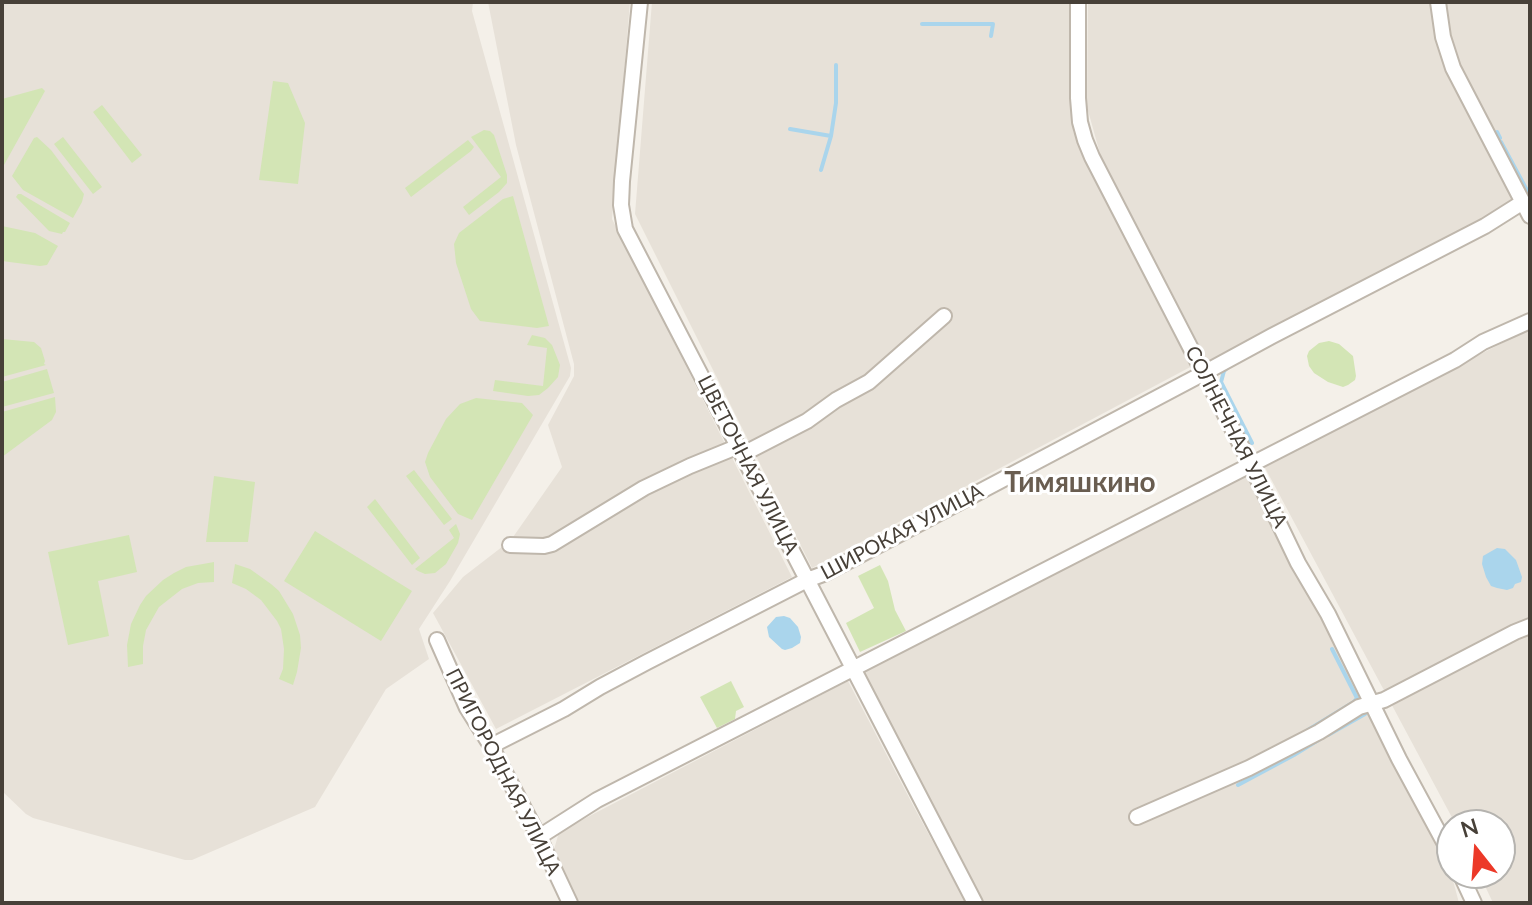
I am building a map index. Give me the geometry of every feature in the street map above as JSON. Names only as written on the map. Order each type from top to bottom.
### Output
[{"type":"street","name":"ЦВЕТОЧНАЯ УЛИЦА","points":[[640,2],[622,181],[621,205],[625,229],[975,903]]},
{"type":"street","name":"СОЛНЕЧНАЯ УЛИЦА","points":[[1078,2],[1078,98],[1085,140],[1298,563],[1328,614],[1436,827]]},
{"type":"street","points":[[1438,2],[1443,37],[1453,68],[1530,216]]},
{"type":"street","name":"ШИРОКАЯ УЛИЦА","points":[[491,746],[1485,226],[1523,202]]},
{"type":"street","points":[[510,545],[552,544],[644,488],[690,466],[741,450],[807,421],[869,382],[944,316]]},
{"type":"street","points":[[539,837],[597,800],[1441,367],[1483,342],[1530,321]]},
{"type":"street","points":[[1137,817],[1249,768],[1319,732],[1359,707],[1384,700],[1530,626]]},
{"type":"street","name":"ПРИГОРОДНАЯ УЛИЦА","points":[[437,640],[467,708],[491,746],[570,903]]},
{"type":"shaded area","points":[[2,2],[473,2],[472,11],[571,368],[570,376],[419,629],[429,659],[386,689],[315,807],[192,860],[33,818],[2,791]]},
{"type":"shaded area","points":[[488,2],[630,2],[612,219],[792,577],[496,729],[433,613],[463,577],[511,540],[562,467],[548,425],[574,376],[574,364],[516,145]]},
{"type":"shaded area","points":[[652,2],[1072,2],[1073,131],[1196,364],[812,568],[635,214]]},
{"type":"shaded area","points":[[1088,2],[1530,2],[1530,201],[1208,362],[1101,157],[1087,107]]},
{"type":"shaded area","points":[[1530,329],[1530,903],[1493,903],[1486,889],[1516,889],[1516,809],[1447,809],[1263,464]]},
{"type":"shaded area","points":[[1247,472],[1436,842],[1436,889],[1455,889],[1459,903],[983,903],[863,669]]},
{"type":"shaded area","points":[[848,681],[966,903],[577,903],[553,853],[559,832]]},
{"type":"green space","points":[[273,81],[288,83],[305,123],[298,184],[259,180]]},
{"type":"green space","points":[[42,88],[45,91],[4,165],[2,99]]},
{"type":"green space","points":[[102,105],[142,155],[132,163],[93,112]]},
{"type":"green space","points":[[484,130],[494,135],[507,183],[469,215],[463,207],[501,177],[471,137]]},
{"type":"green space","points":[[37,137],[51,150],[84,194],[73,218],[23,190],[12,176]]},
{"type":"green space","points":[[63,137],[102,187],[93,194],[54,144]]},
{"type":"green space","points":[[468,140],[474,147],[471,151],[411,197],[405,188]]},
{"type":"green space","points":[[18,194],[70,223],[65,232],[49,231],[16,197]]},
{"type":"green space","points":[[513,196],[549,326],[537,328],[480,321],[471,309],[456,263],[454,244],[459,233],[503,199]]},
{"type":"green space","points":[[2,226],[35,233],[58,246],[47,265],[2,261]]},
{"type":"green space","points":[[532,335],[545,338],[552,345],[560,365],[558,377],[539,395],[493,391],[495,380],[543,386],[547,348],[527,345]]},
{"type":"green space","points":[[2,339],[34,342],[41,348],[46,365],[2,377]]},
{"type":"green space","points":[[1329,341],[1339,344],[1353,356],[1355,380],[1343,387],[1328,382],[1309,366],[1309,351],[1319,343]]},
{"type":"green space","points":[[47,369],[54,393],[2,407],[2,382]]},
{"type":"green space","points":[[55,397],[56,412],[52,420],[2,457],[2,412]]},
{"type":"green space","points":[[476,398],[522,403],[533,415],[472,520],[458,514],[430,477],[425,462],[446,419],[460,404]]},
{"type":"green space","points":[[414,470],[452,519],[444,525],[406,476]]},
{"type":"green space","points":[[214,476],[255,482],[248,542],[206,542]]},
{"type":"green space","points":[[375,499],[420,558],[412,565],[367,507]]},
{"type":"green space","points":[[456,524],[460,534],[458,543],[446,564],[435,573],[425,574],[415,569],[454,538],[449,530]]},
{"type":"green space","points":[[315,531],[412,591],[381,641],[284,581]]},
{"type":"green space","points":[[129,535],[137,572],[98,581],[109,636],[68,645],[48,552]]},
{"type":"green space","points":[[214,562],[214,582],[198,583],[182,589],[159,607],[146,630],[143,664],[128,667],[127,645],[131,624],[146,596],[163,580],[186,567]]},
{"type":"green space","points":[[235,564],[250,569],[271,584],[293,614],[301,648],[293,685],[279,679],[284,649],[281,629],[261,600],[232,583]]},
{"type":"green space","points":[[880,565],[888,581],[895,610],[906,631],[860,652],[846,623],[874,608],[858,576]]},
{"type":"green space","points":[[731,681],[744,707],[736,711],[735,719],[717,728],[700,697]]},
{"type":"water","points":[[1497,548],[1505,549],[1516,560],[1522,577],[1521,582],[1507,590],[1491,586],[1482,564],[1483,556]]},
{"type":"water","points":[[784,616],[798,627],[801,637],[800,643],[785,650],[769,637],[767,627],[776,617]]},
{"type":"waterway","points":[[922,24],[993,24],[991,36]]},
{"type":"waterway","points":[[821,170],[836,103],[836,65]]},
{"type":"waterway","points":[[790,129],[831,136]]},
{"type":"waterway","points":[[1497,132],[1500,138]]},
{"type":"waterway","points":[[1501,142],[1530,196]]},
{"type":"waterway","points":[[1228,367],[1221,382],[1252,443]]},
{"type":"waterway","points":[[1308,730],[1357,698],[1332,649]]},
{"type":"waterway","points":[[1328,735],[1365,714]]},
{"type":"waterway","points":[[1238,785],[1320,739]]},
{"type":"district","name":"Тимяшкино","points":[[1080,483]]}]
